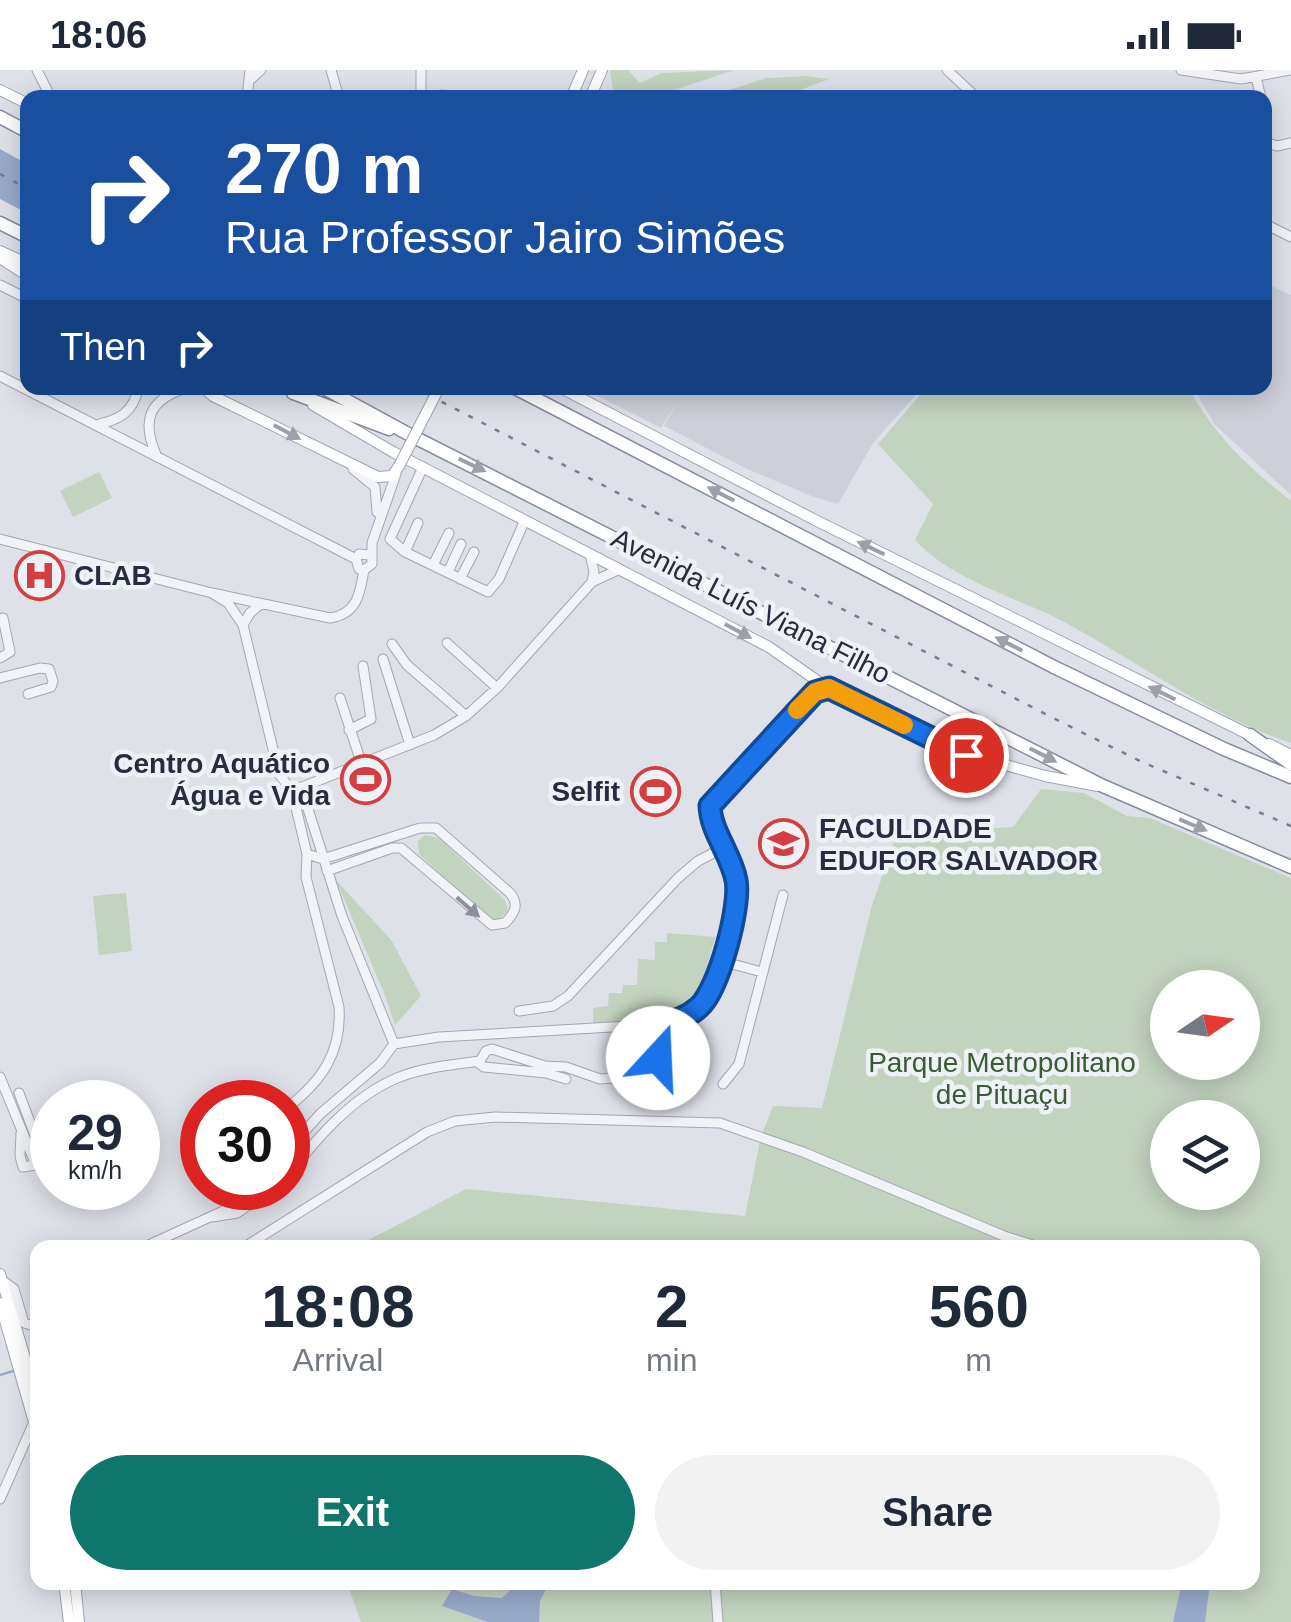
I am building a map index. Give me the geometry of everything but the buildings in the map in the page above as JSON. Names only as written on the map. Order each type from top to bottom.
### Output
[{"type":"highway","points":[[299,395],[353,418],[412,436]]},
{"type":"highway","name":"Avenida Luís Viana Filho","points":[[337,395],[1104,786],[1291,867]]},
{"type":"highway","points":[[529,395],[1054,667],[1208,742],[1291,777]]},
{"type":"highway","points":[[1250,736],[1291,764]]},
{"type":"main road","points":[[593,90],[602,70]]},
{"type":"main road","points":[[211,395],[382,478],[398,469],[435,395]]},
{"type":"main road","name":"Avenida Luís Viana Filho","points":[[296,395],[422,467],[769,647],[829,688],[966,755],[1104,786]]},
{"type":"main road","points":[[574,395],[816,521],[1291,754]]},
{"type":"main road","points":[[1,1277],[30,1394]]},
{"type":"main road","points":[[0,1303],[20,1351]]},
{"type":"main road","points":[[65,1590],[69,1622]]},
{"type":"main road","points":[[77,1590],[79,1622]]},
{"type":"street","points":[[250,75],[260,70]]},
{"type":"street","points":[[947,70],[969,90]]},
{"type":"street","points":[[1181,70],[1230,78],[1291,70]]},
{"type":"street","points":[[1256,77],[1259,90]]},
{"type":"street","points":[[596,84],[599,90]]},
{"type":"street","points":[[37,395],[364,561]]},
{"type":"street","points":[[96,425],[126,414],[136,395]]},
{"type":"street","points":[[159,460],[150,435],[150,416],[168,395]]},
{"type":"street","points":[[335,457],[373,482],[377,525]]},
{"type":"street","points":[[422,467],[390,539],[405,552],[482,591],[491,590],[525,520]]},
{"type":"street","points":[[0,538],[212,593],[336,617],[354,606],[364,561],[398,469]]},
{"type":"street","points":[[405,552],[418,523]]},
{"type":"street","points":[[433,565],[449,533]]},
{"type":"street","points":[[448,572],[462,544]]},
{"type":"street","points":[[460,579],[474,552]]},
{"type":"street","points":[[590,554],[592,582]]},
{"type":"street","points":[[296,789],[410,744],[466,716],[497,688],[592,582],[603,574],[620,570]]},
{"type":"street","points":[[212,593],[233,608],[243,626],[279,774],[296,789],[394,1044]]},
{"type":"street","points":[[243,626],[250,613],[262,604]]},
{"type":"street","points":[[0,658],[10,652],[2,618]]},
{"type":"street","points":[[448,643],[497,688]]},
{"type":"street","points":[[392,644],[424,682],[466,716]]},
{"type":"street","points":[[384,659],[410,744]]},
{"type":"street","points":[[349,730],[371,719],[363,666]]},
{"type":"street","points":[[0,678],[40,668],[49,670],[53,678],[51,687],[28,694]]},
{"type":"street","points":[[810,676],[811,696]]},
{"type":"street","points":[[310,1125],[374,1069],[394,1044],[656,1025],[684,1017],[698,1008],[708,997],[722,962],[737,889],[710,815],[711,803],[811,696],[829,688]]},
{"type":"street","points":[[340,698],[362,762]]},
{"type":"street","points":[[296,789],[307,854],[306,877],[337,997],[340,1024],[338,1041],[326,1069],[310,1088]]},
{"type":"street","points":[[307,854],[323,859],[358,854],[400,848],[492,925],[505,924],[515,910],[516,902],[510,893],[436,828],[420,828],[358,854],[327,871]]},
{"type":"street","points":[[519,1011],[553,1006],[568,996],[678,878],[698,861],[723,848]]},
{"type":"street","points":[[723,1084],[739,1064],[783,894]]},
{"type":"street","points":[[722,962],[762,972]]},
{"type":"street","points":[[310,1149],[331,1124],[396,1078],[442,1065],[477,1062],[492,1049],[600,1079],[653,1074],[658,1066],[656,1025]]},
{"type":"street","points":[[477,1062],[484,1067],[546,1073],[566,1079]]},
{"type":"street","points":[[0,1077],[21,1133],[21,1164],[25,1168],[42,1160],[42,1154],[19,1094]]},
{"type":"street","points":[[320,1114],[331,1124]]},
{"type":"street","points":[[255,1240],[426,1132],[455,1122],[495,1117],[714,1122],[776,1141],[1017,1240]]},
{"type":"street","points":[[160,1240],[220,1210]]},
{"type":"street","points":[[210,1217],[242,1210]]},
{"type":"street","points":[[1,1277],[14,1290],[24,1323],[30,1325]]},
{"type":"street","points":[[0,1499],[30,1431]]},
{"type":"street","points":[[716,1590],[718,1622]]},
{"type":"shaded area","points":[[1272,286],[1291,295],[1291,495],[1214,424],[1198,395],[1272,395]]},
{"type":"shaded area","points":[[596,395],[916,395],[873,443],[838,504],[747,469],[664,426],[679,399],[661,428]]},
{"type":"green space","points":[[610,70],[628,70],[640,83],[661,73],[734,70],[675,90],[613,90]]},
{"type":"green space","points":[[767,78],[829,79],[800,90],[729,90]]},
{"type":"green space","points":[[920,395],[1193,395],[1234,450],[1291,501],[1291,743],[1232,718],[1068,624],[967,578],[931,555],[915,540],[933,504],[878,444]]},
{"type":"green space","points":[[99,472],[112,498],[73,517],[60,491]]},
{"type":"green space","name":"Parque Metropolitano de Pituaçu","points":[[1041,789],[1084,793],[1127,816],[1150,818],[1291,878],[1291,1622],[361,1622],[350,1590],[1260,1590],[1260,1240],[368,1240],[466,1189],[745,1216],[761,1136],[773,1106],[822,1108],[872,905],[897,835],[1013,827]]},
{"type":"green space","points":[[425,835],[439,838],[505,900],[508,911],[500,919],[489,919],[419,854],[418,841]]},
{"type":"green space","points":[[336,880],[392,941],[421,996],[395,1025],[384,993]]},
{"type":"green space","points":[[126,893],[132,951],[99,955],[93,896]]},
{"type":"green space","points":[[667,933],[715,937],[707,966],[689,1002],[663,1016],[593,1024],[593,1008],[608,1006],[609,993],[622,993],[623,985],[637,985],[638,959],[655,960],[655,942],[667,942]]},
{"type":"water","points":[[0,149],[20,160],[20,209],[0,199]]},
{"type":"water","points":[[451,1590],[502,1598],[510,1590],[546,1590],[540,1601],[539,1622],[488,1622],[442,1606]]},
{"type":"water","points":[[1180,1590],[1209,1590],[1205,1622],[1173,1622]]},
{"type":"waterway","points":[[0,1375],[13,1371]]},
{"type":"railway","points":[[0,174],[20,185]]},
{"type":"railway","points":[[429,395],[1057,720],[1140,761],[1291,826]]},
{"type":"slow traffic","points":[[797,710],[815,692],[829,688],[904,725]]},
{"type":"place","name":"CLAB","points":[[39,575]]},
{"type":"place","name":"Centro Aquático Água e Vida","points":[[365,779]]},
{"type":"place","name":"Selfit","points":[[655,791]]},
{"type":"place","name":"FACULDADE EDUFOR SALVADOR","points":[[784,844]]},
{"type":"route","points":[[658,1058],[656,1025],[684,1017],[708,997],[722,962],[736,900],[736,878],[710,806],[724,786],[815,692],[829,688],[966,755]]}]
